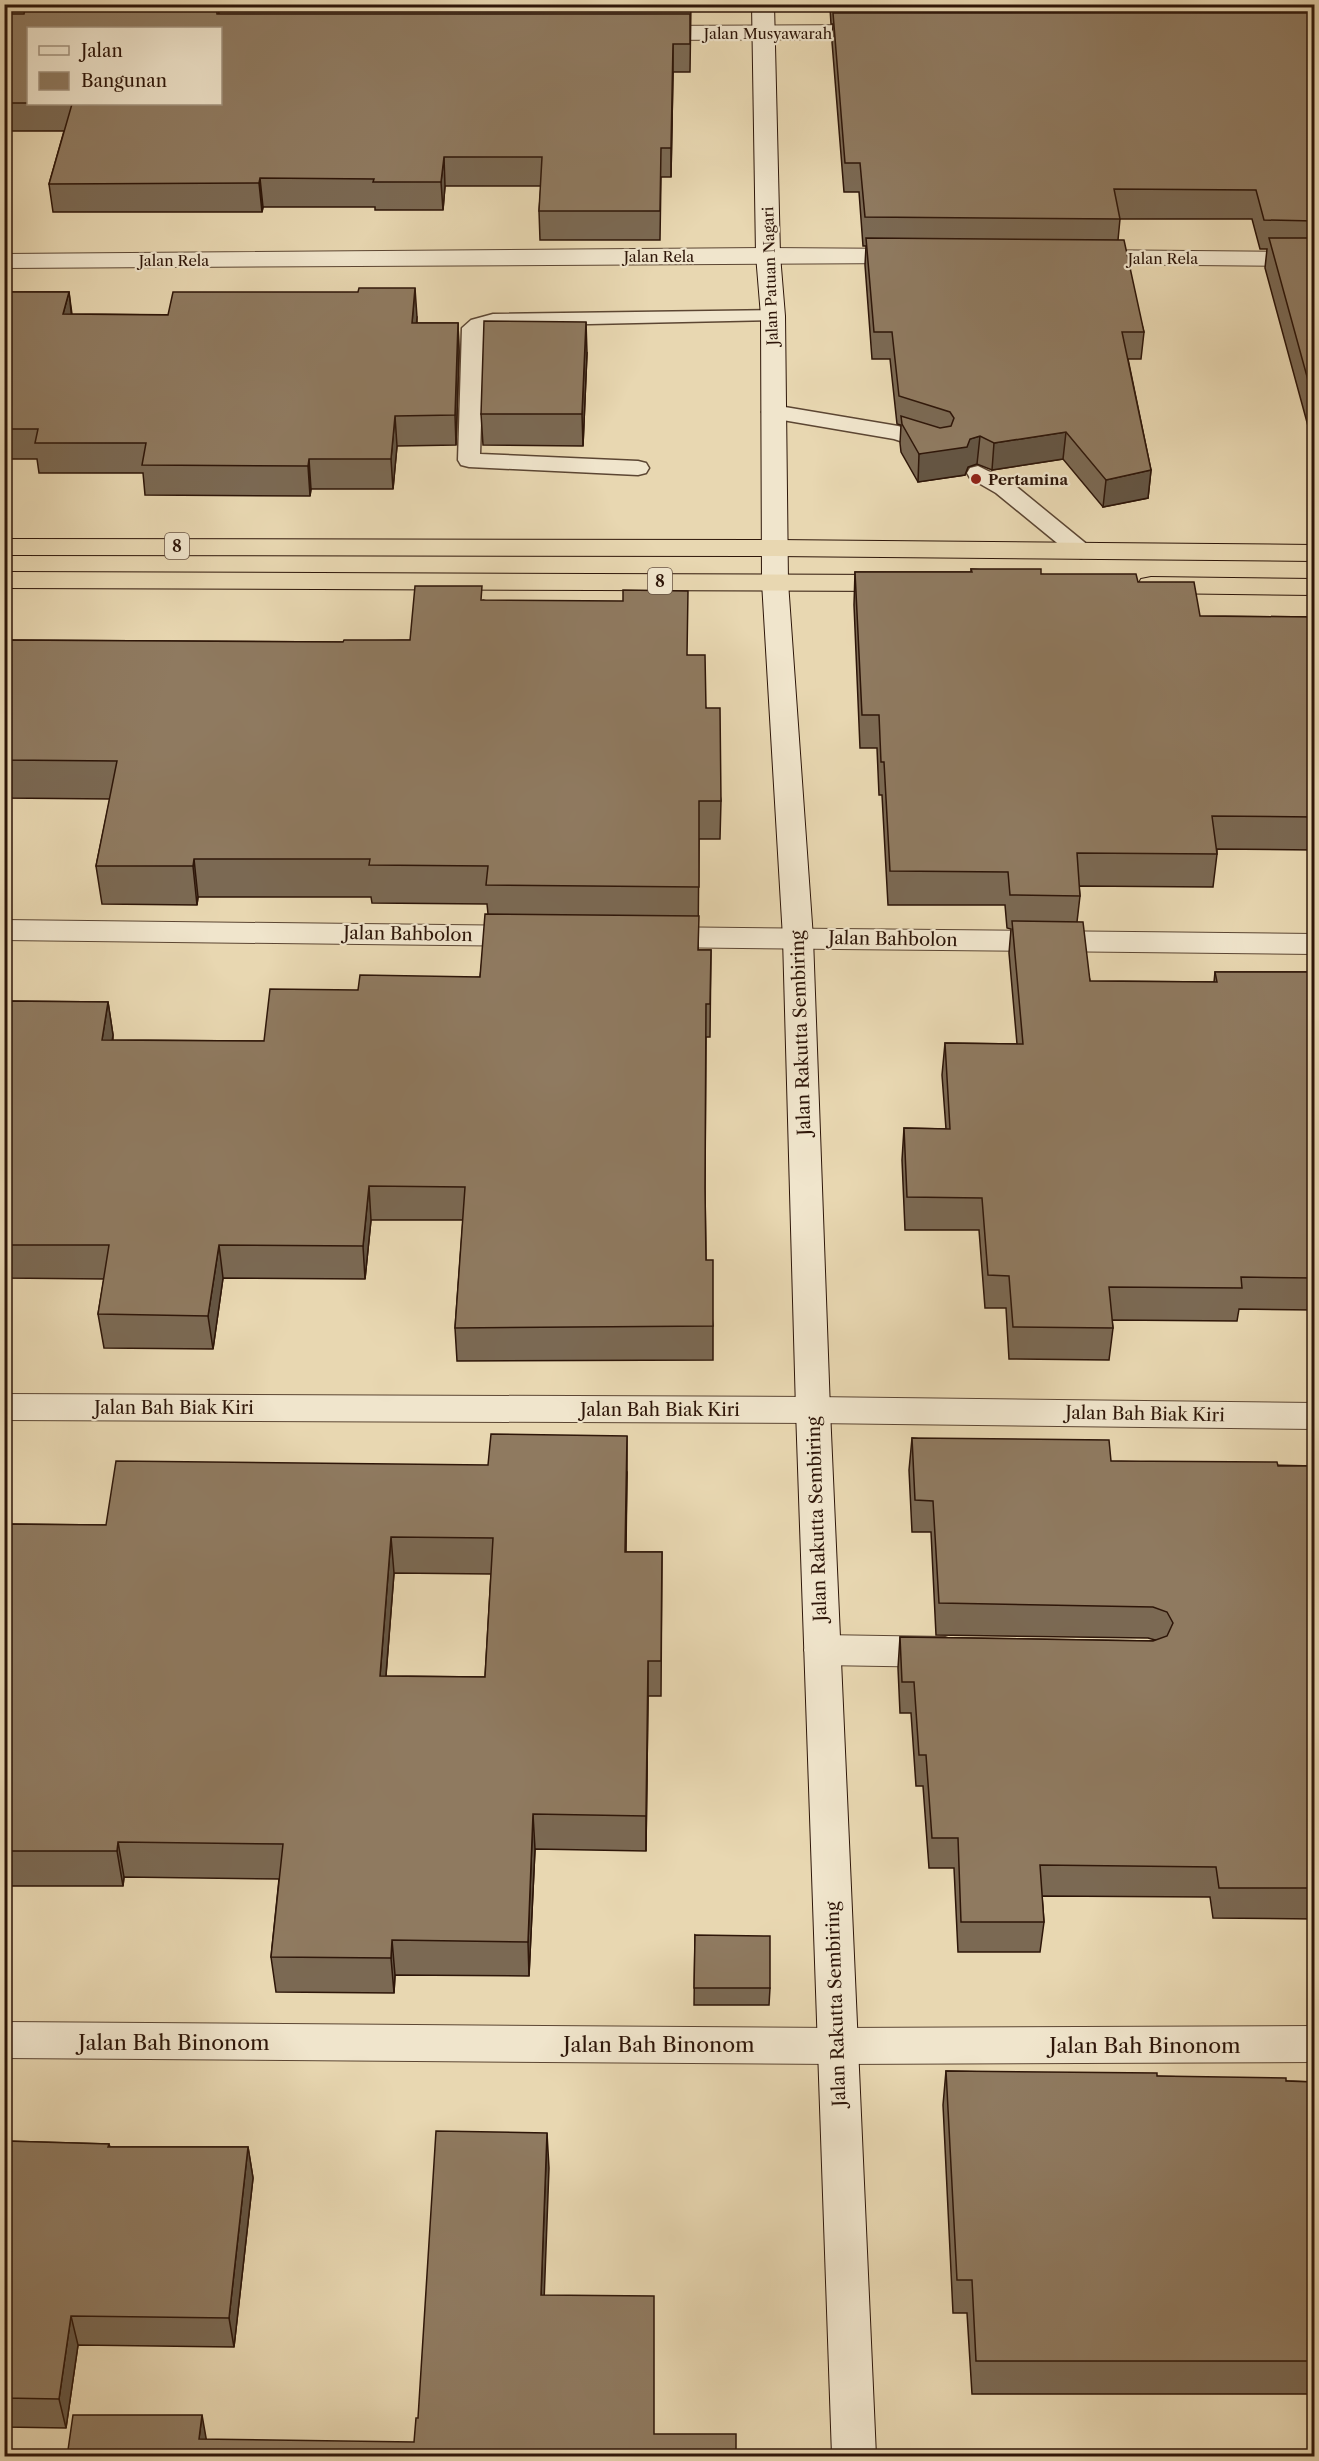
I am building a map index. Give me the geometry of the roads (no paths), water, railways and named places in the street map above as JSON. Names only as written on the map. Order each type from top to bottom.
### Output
[{"type":"highway","name":"8","points":[[4,547],[775,565],[919,583]]},
{"type":"highway","name":"8","points":[[4,580],[775,565],[1081,551],[1314,553]]},
{"type":"highway","points":[[1123,585],[1314,587]]},
{"type":"street","name":"Jalan Patuan Nagari","points":[[763,4],[768,255],[773,316],[775,565]]},
{"type":"street","name":"Jalan Musyawarah","points":[[623,33],[905,32]]},
{"type":"street","name":"Jalan Rela","points":[[4,261],[768,255],[934,256]]},
{"type":"street","name":"Jalan Rela","points":[[1065,257],[1314,260]]},
{"type":"street","name":"Jalan Rakutta Sembiring","points":[[775,565],[798,938],[813,1410],[854,2457]]},
{"type":"street","name":"Jalan Bahbolon","points":[[4,930],[550,936]]},
{"type":"street","name":"Jalan Bahbolon","points":[[621,936],[1314,944]]},
{"type":"street","name":"Jalan Bah Biak Kiri","points":[[4,1407],[813,1410],[1314,1416]]},
{"type":"street","points":[[822,1650],[973,1653]]},
{"type":"street","name":"Jalan Bah Binonom","points":[[4,2040],[837,2046],[1314,2044]]},
{"type":"lane","points":[[638,468],[469,460],[473,328],[478,324],[493,320],[773,316]]},
{"type":"lane","points":[[773,412],[898,433],[939,447]]},
{"type":"lane","points":[[978,473],[1005,488],[1081,551]]},
{"type":"place","name":"Pertamina","points":[[976,479]]}]
